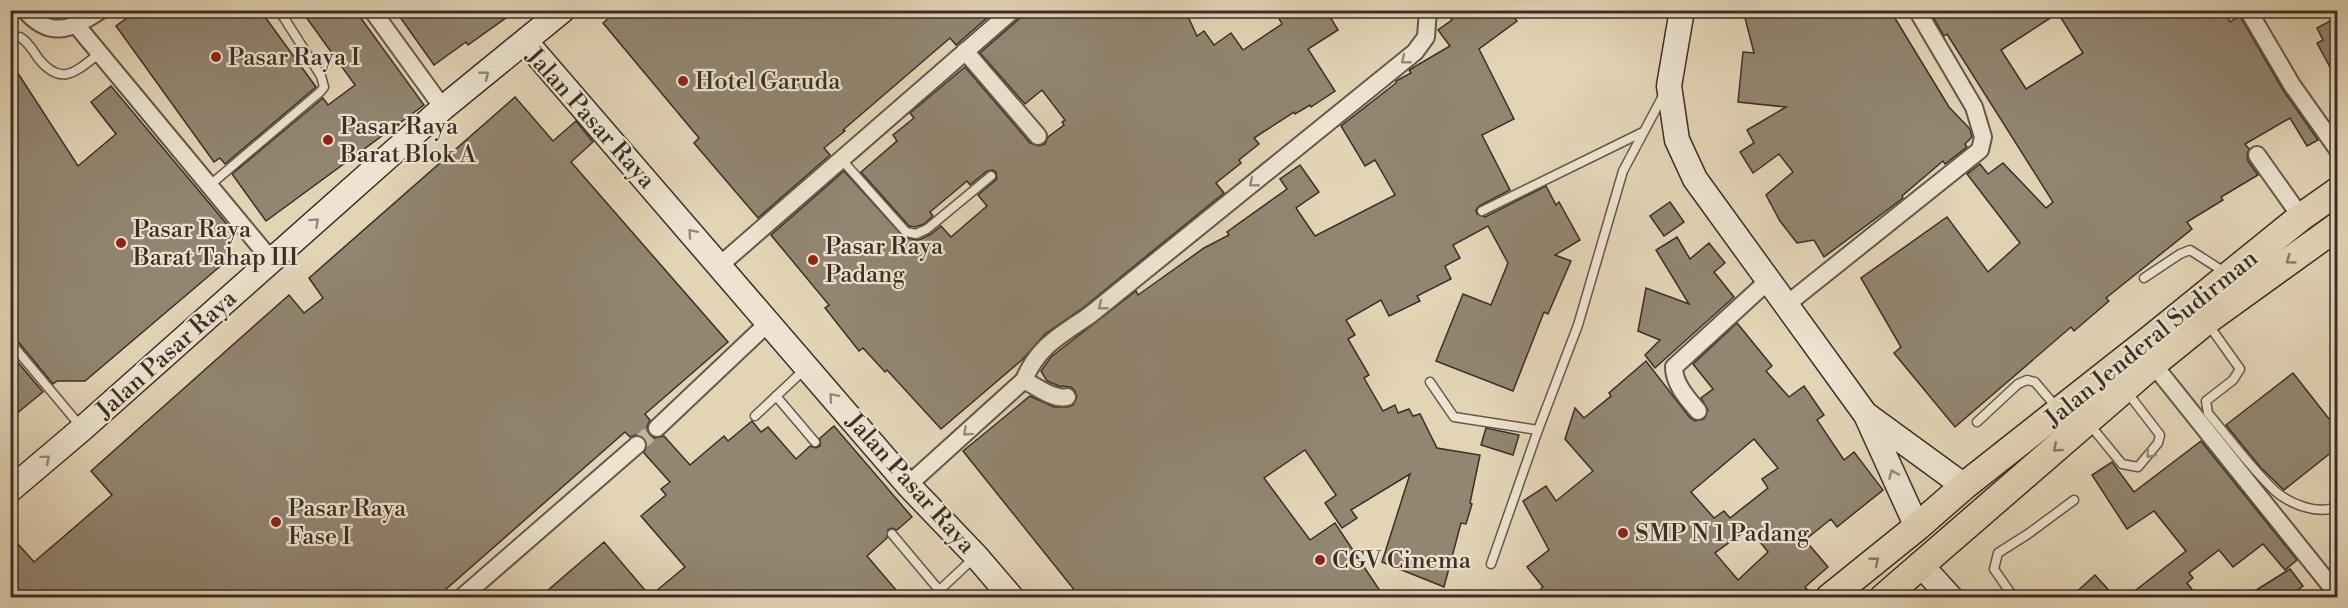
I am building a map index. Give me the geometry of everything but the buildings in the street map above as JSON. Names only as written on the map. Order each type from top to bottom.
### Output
[{"type":"main road","points":[[526,42],[563,10]]},
{"type":"main road","points":[[1682,10],[1669,86],[1677,140],[1695,179],[1866,415],[1917,527]]},
{"type":"main road","name":"Jalan Pasar Raya","points":[[10,490],[82,429],[443,108],[526,42],[908,485],[976,556],[1011,597]]},
{"type":"main road","name":"Jalan Jenderal Sudirman","points":[[1829,597],[1917,527],[1964,486],[2301,217],[2337,191]]},
{"type":"main road","points":[[1883,597],[2153,364],[2206,321],[2337,226]]},
{"type":"main road","points":[[1866,415],[1964,486]]},
{"type":"main road","points":[[1920,564],[1951,597]]},
{"type":"street","points":[[25,10],[35,22],[46,28],[77,26],[101,10]]},
{"type":"street","points":[[372,10],[443,108]]},
{"type":"street","points":[[720,265],[1013,10]]},
{"type":"street","points":[[908,485],[1024,380],[1031,363],[1045,346],[1090,315],[1415,52],[1426,37],[1428,10]]},
{"type":"street","points":[[1786,305],[1980,150],[1983,137],[1974,106],[1917,10]]},
{"type":"street","points":[[2248,10],[2292,84],[2337,150]]},
{"type":"street","points":[[77,26],[272,261]]},
{"type":"street","points":[[965,51],[1038,136]]},
{"type":"street","points":[[2257,155],[2301,217]]},
{"type":"street","points":[[1698,411],[1683,393],[1674,374],[1674,367],[1768,282]]},
{"type":"street","points":[[663,422],[768,323]]},
{"type":"street","points":[[2153,364],[2337,592]]},
{"type":"street","points":[[1024,380],[1051,394],[1062,398],[1067,397]]},
{"type":"street","points":[[461,597],[637,445]]},
{"type":"lane","points":[[210,185],[324,87],[321,76],[279,10]]},
{"type":"lane","points":[[11,44],[13,39],[20,37],[46,68],[57,75],[65,76],[100,53]]},
{"type":"lane","points":[[1491,564],[1578,325],[1623,171],[1669,86]]},
{"type":"lane","points":[[1482,210],[1643,131]]},
{"type":"lane","points":[[841,158],[906,232],[916,234],[927,229],[991,176]]},
{"type":"lane","points":[[2144,278],[2190,250],[2229,275]]},
{"type":"lane","points":[[2206,321],[2240,369],[2233,380],[2206,401],[2208,413],[2276,492],[2305,507],[2330,510],[2337,506]]},
{"type":"lane","points":[[10,342],[82,429]]},
{"type":"lane","points":[[755,416],[807,366]]},
{"type":"lane","points":[[1977,422],[2018,384],[2027,380],[2035,382],[2060,411]]},
{"type":"lane","points":[[1430,382],[1454,417],[1538,430]]},
{"type":"lane","points":[[2087,422],[2122,464],[2138,467],[2158,443],[2160,435],[2125,389]]},
{"type":"lane","points":[[776,396],[815,442]]},
{"type":"lane","points":[[2014,597],[1994,569],[1998,553],[2074,500]]},
{"type":"lane","points":[[892,534],[939,590]]},
{"type":"lane","points":[[931,597],[976,556]]},
{"type":"tunnel","points":[[637,445],[657,428]]},
{"type":"place","name":"Pasar Raya I","points":[[216,57]]},
{"type":"place","name":"Hotel Garuda","points":[[683,81]]},
{"type":"place","name":"Pasar Raya Barat Blok A","points":[[328,140]]},
{"type":"place","name":"Pasar Raya Barat Tahap III","points":[[121,243]]},
{"type":"place","name":"Pasar Raya Padang","points":[[813,260]]},
{"type":"place","name":"Pasar Raya Fase I","points":[[276,522]]},
{"type":"place","name":"SMP N 1 Padang","points":[[1623,533]]},
{"type":"place","name":"CGV Cinema","points":[[1320,560]]}]
